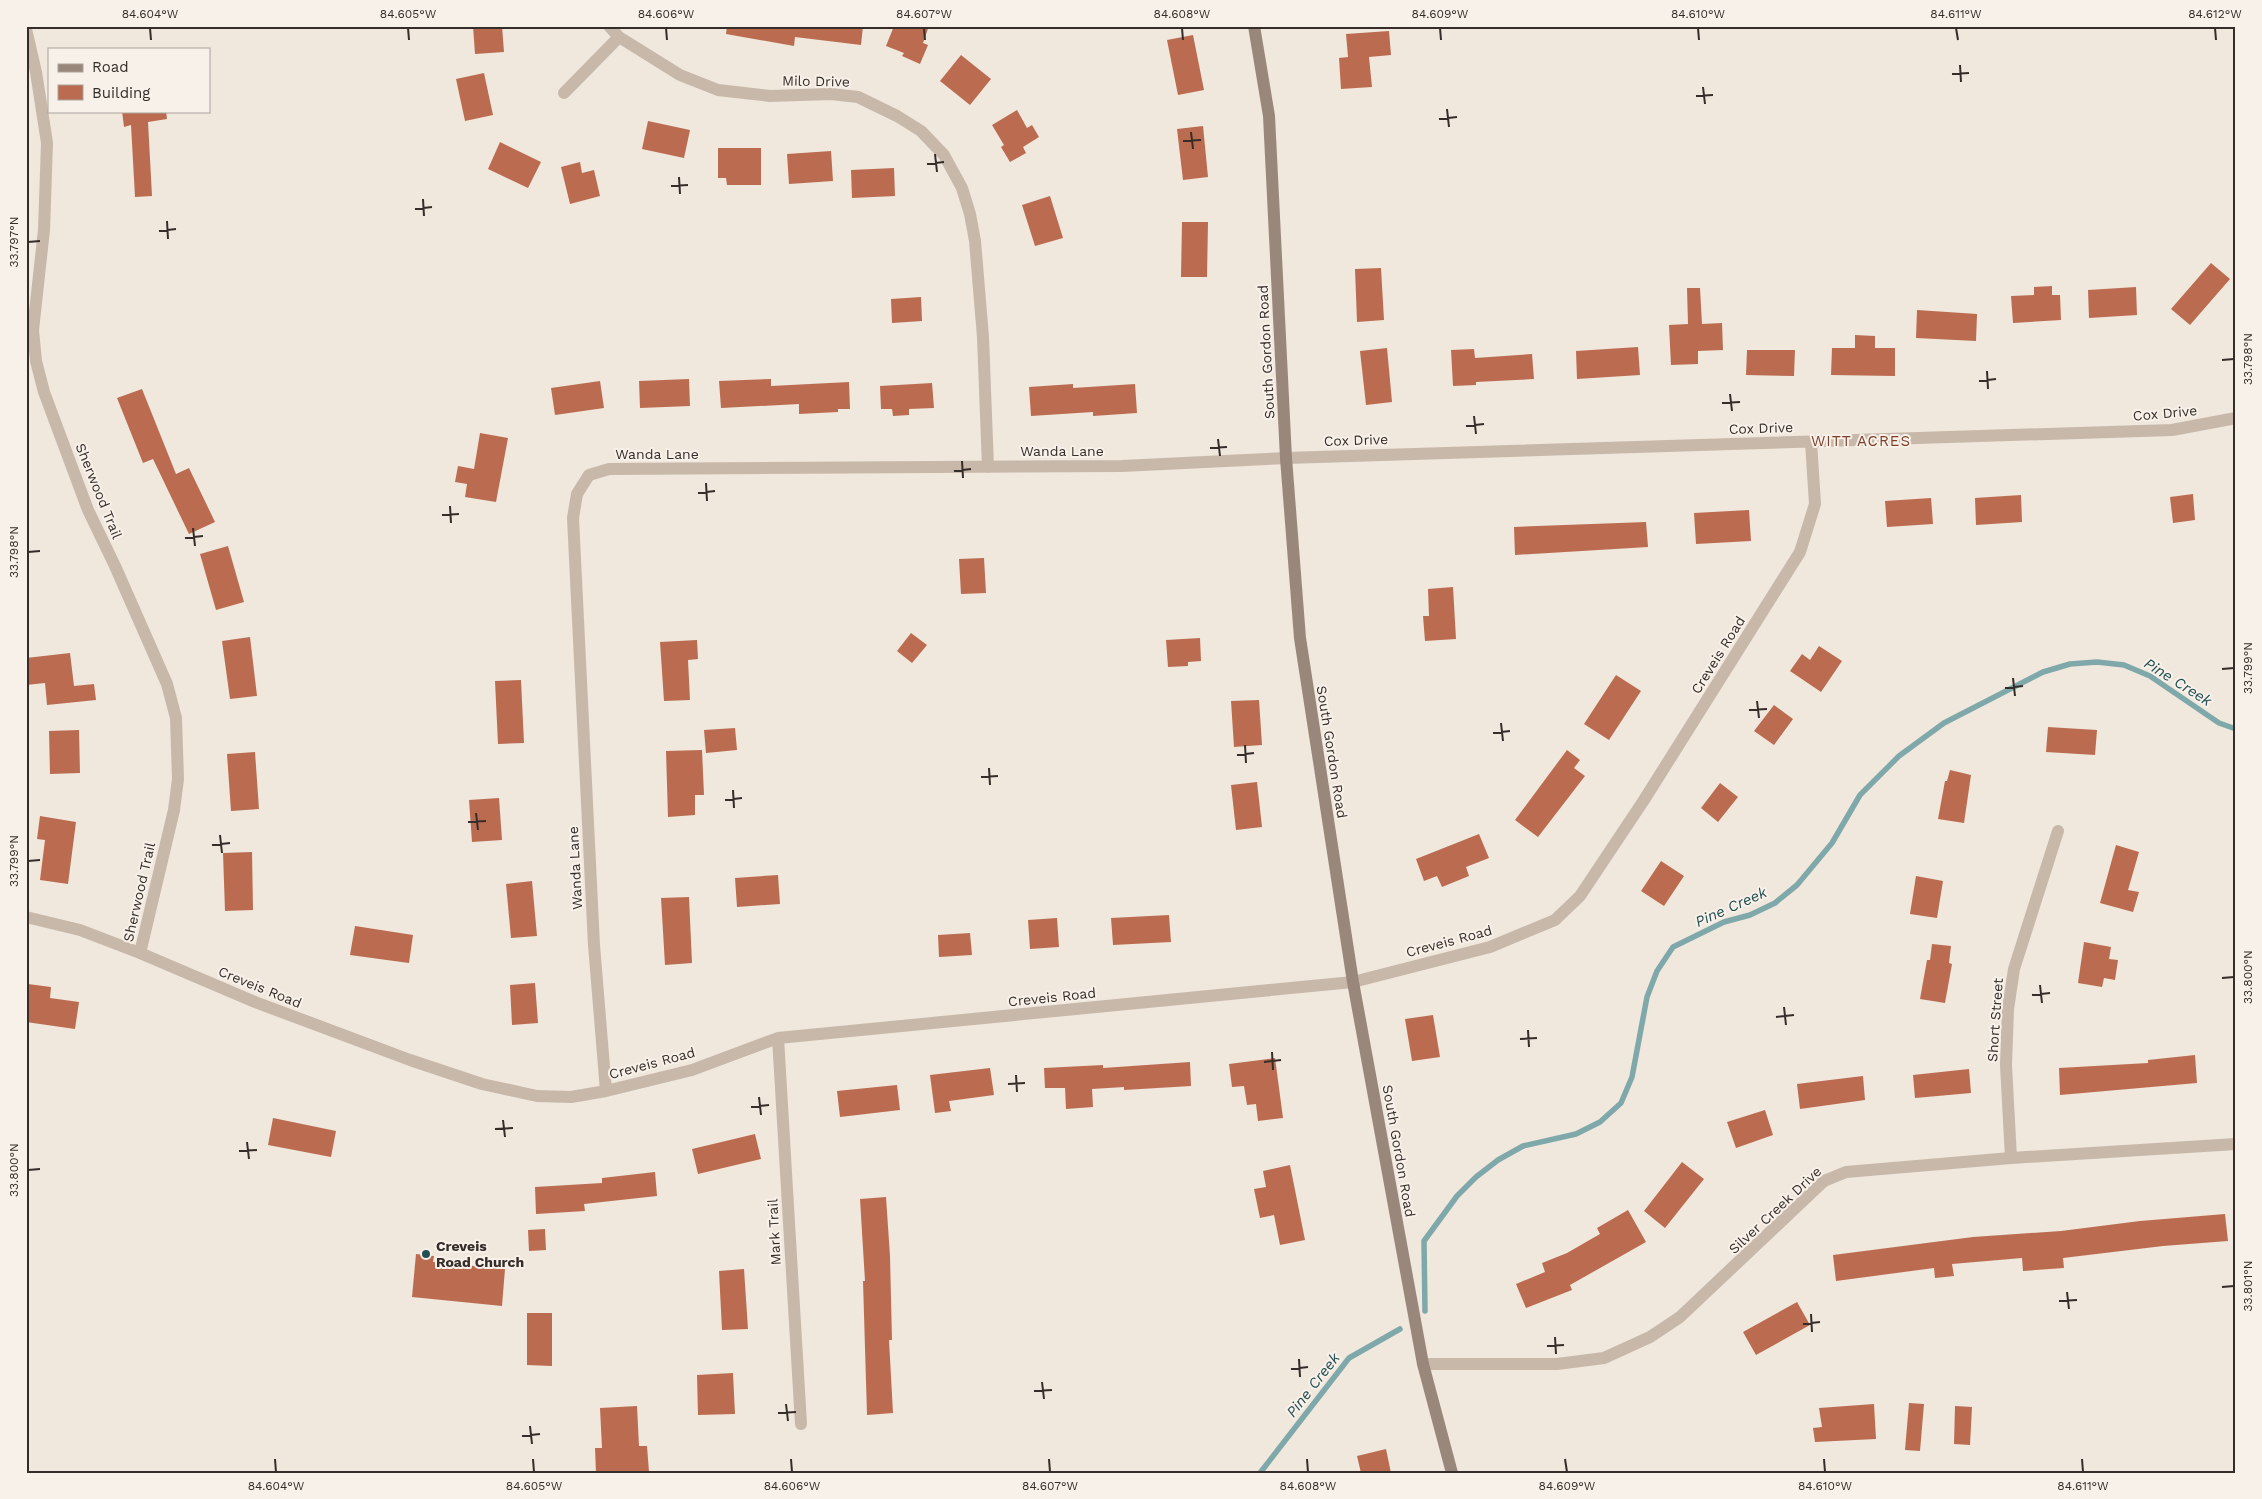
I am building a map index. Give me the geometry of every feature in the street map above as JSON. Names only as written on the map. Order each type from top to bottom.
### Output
[{"type":"street","name":"Milo Drive","points":[[609,26],[619,37],[680,75],[718,90],[770,96],[831,94],[858,97],[897,116],[921,131],[944,154],[962,188],[970,214],[975,242],[983,337],[988,467]]},
{"type":"street","name":"South Gordon Road","points":[[1254,26],[1269,116],[1286,458],[1300,638],[1353,982],[1423,1364],[1452,1473]]},
{"type":"street","name":"Sherwood Trail","points":[[26,29],[36,72],[47,143],[44,230],[33,330],[36,361],[44,392],[88,510],[167,684],[176,718],[178,746],[177,787],[140,953]]},
{"type":"street","points":[[564,93],[619,37]]},
{"type":"street","name":"Cox Drive","points":[[1286,458],[2172,430],[2236,418]]},
{"type":"street","name":"Creveis Road","points":[[26,917],[80,930],[140,953],[255,1002],[410,1060],[482,1084],[537,1096],[571,1097],[606,1091],[692,1070],[778,1038],[1353,982],[1490,947],[1555,920],[1580,896],[1644,800],[1800,552],[1815,504],[1811,442]]},
{"type":"street","name":"Wanda Lane","points":[[606,1091],[594,945],[573,518],[577,494],[589,475],[609,468],[1122,466],[1286,458]]},
{"type":"street","name":"Short Street","points":[[2011,1158],[2006,1065],[2010,993],[2014,969],[2058,831]]},
{"type":"street","name":"Mark Trail","points":[[778,1038],[801,1424]]},
{"type":"street","name":"Silver Creek Drive","points":[[1423,1364],[1502,1362],[1557,1364],[1604,1358],[1650,1336],[1680,1317],[1824,1181],[1846,1172],[1895,1166],[2236,1144]]},
{"type":"building","points":[[473,26],[502,26],[504,52],[475,54]]},
{"type":"building","points":[[727,26],[863,26],[861,45],[795,37],[794,46],[726,34]]},
{"type":"building","points":[[894,26],[929,26],[923,43],[928,45],[920,64],[902,56],[904,53],[886,46]]},
{"type":"building","points":[[1389,31],[1391,55],[1369,57],[1372,87],[1341,89],[1339,58],[1348,57],[1346,34]]},
{"type":"building","points":[[1193,35],[1204,90],[1178,95],[1167,40]]},
{"type":"building","points":[[961,55],[991,79],[970,105],[940,81]]},
{"type":"building","points":[[484,73],[493,115],[465,121],[456,79]]},
{"type":"building","points":[[1017,110],[1027,128],[1032,125],[1039,137],[1023,147],[1026,153],[1010,162],[1001,147],[1004,145],[992,125]]},
{"type":"building","points":[[122,112],[166,112],[167,119],[148,122],[152,196],[135,197],[131,125],[124,127]]},
{"type":"building","points":[[648,121],[690,130],[684,158],[642,149]]},
{"type":"building","points":[[1203,126],[1208,177],[1183,180],[1177,129]]},
{"type":"building","points":[[500,142],[541,162],[528,188],[488,169]]},
{"type":"building","points":[[718,148],[761,148],[761,185],[727,185],[726,178],[718,178]]},
{"type":"building","points":[[831,151],[833,181],[789,184],[787,154]]},
{"type":"building","points":[[580,162],[582,173],[594,170],[600,196],[570,204],[561,167]]},
{"type":"building","points":[[894,168],[895,196],[852,198],[851,170]]},
{"type":"building","points":[[1050,196],[1063,238],[1035,246],[1022,205]]},
{"type":"building","points":[[1182,222],[1208,222],[1207,277],[1181,277]]},
{"type":"building","points":[[2211,263],[2230,279],[2190,325],[2171,309]]},
{"type":"building","points":[[1381,268],[1384,320],[1357,322],[1355,269]]},
{"type":"building","points":[[2052,286],[2052,295],[2060,295],[2061,320],[2013,323],[2011,296],[2034,295],[2034,287]]},
{"type":"building","points":[[2136,287],[2137,315],[2089,318],[2088,290]]},
{"type":"building","points":[[1687,288],[1700,288],[1702,324],[1722,323],[1723,350],[1698,351],[1698,364],[1671,365],[1669,325],[1688,324]]},
{"type":"building","points":[[921,297],[922,321],[892,323],[891,299]]},
{"type":"building","points":[[1917,310],[1977,314],[1976,341],[1916,338]]},
{"type":"building","points":[[1855,335],[1875,336],[1875,348],[1895,348],[1895,376],[1831,375],[1832,348],[1855,348]]},
{"type":"building","points":[[1638,347],[1640,375],[1577,379],[1576,351]]},
{"type":"building","points":[[1387,348],[1392,402],[1366,405],[1360,351]]},
{"type":"building","points":[[1474,349],[1475,358],[1532,354],[1534,379],[1476,382],[1476,385],[1453,386],[1451,350]]},
{"type":"building","points":[[1747,350],[1795,350],[1794,376],[1746,375]]},
{"type":"building","points":[[689,379],[690,406],[640,408],[639,381]]},
{"type":"building","points":[[771,379],[771,386],[849,382],[850,409],[838,409],[838,412],[799,414],[799,404],[721,408],[719,381]]},
{"type":"building","points":[[600,381],[604,408],[555,415],[551,388]]},
{"type":"building","points":[[932,383],[934,408],[909,409],[909,415],[893,416],[892,409],[881,409],[880,386]]},
{"type":"building","points":[[1073,384],[1073,388],[1135,384],[1137,413],[1093,416],[1093,412],[1031,416],[1029,387]]},
{"type":"building","points":[[142,389],[176,474],[189,468],[215,522],[189,534],[153,459],[143,463],[117,398]]},
{"type":"building","points":[[480,433],[508,438],[496,502],[465,497],[467,484],[455,482],[458,466],[474,469]]},
{"type":"building","points":[[2193,494],[2195,520],[2173,523],[2170,497]]},
{"type":"building","points":[[2021,495],[2022,522],[1976,525],[1975,498]]},
{"type":"building","points":[[1931,498],[1933,524],[1887,527],[1885,501]]},
{"type":"building","points":[[1749,510],[1751,541],[1696,544],[1694,513]]},
{"type":"building","points":[[1646,522],[1648,547],[1515,555],[1514,527]]},
{"type":"building","points":[[228,546],[244,602],[216,610],[200,554]]},
{"type":"building","points":[[984,558],[986,593],[961,594],[959,559]]},
{"type":"building","points":[[1453,587],[1456,639],[1425,641],[1423,616],[1429,616],[1428,589]]},
{"type":"building","points":[[911,633],[927,645],[912,663],[897,651]]},
{"type":"building","points":[[250,637],[257,696],[230,699],[222,641]]},
{"type":"building","points":[[1200,638],[1201,661],[1188,662],[1188,666],[1168,667],[1166,640]]},
{"type":"building","points":[[697,640],[698,659],[688,660],[690,700],[664,701],[660,642]]},
{"type":"building","points":[[1819,646],[1842,661],[1821,692],[1790,671],[1802,654],[1810,660]]},
{"type":"building","points":[[70,653],[74,686],[94,684],[96,700],[47,705],[45,683],[26,685],[26,658]]},
{"type":"building","points":[[1616,675],[1641,691],[1609,740],[1584,724]]},
{"type":"building","points":[[521,680],[524,743],[498,744],[495,681]]},
{"type":"building","points":[[1259,700],[1262,745],[1234,747],[1231,701]]},
{"type":"building","points":[[1774,705],[1793,719],[1774,745],[1754,731]]},
{"type":"building","points":[[2048,727],[2097,730],[2095,755],[2046,752]]},
{"type":"building","points":[[735,728],[737,750],[706,753],[704,730]]},
{"type":"building","points":[[79,730],[80,773],[50,774],[49,731]]},
{"type":"building","points":[[702,750],[704,795],[695,795],[695,815],[668,817],[666,751]]},
{"type":"building","points":[[1567,750],[1580,760],[1574,768],[1585,776],[1538,837],[1515,820]]},
{"type":"building","points":[[255,752],[259,809],[231,811],[227,754]]},
{"type":"building","points":[[1950,770],[1971,775],[1964,823],[1938,819],[1945,781],[1947,781]]},
{"type":"building","points":[[1257,782],[1262,827],[1236,830],[1231,785]]},
{"type":"building","points":[[1720,783],[1738,797],[1718,822],[1701,808]]},
{"type":"building","points":[[499,798],[502,840],[472,842],[469,800]]},
{"type":"building","points":[[40,816],[76,822],[68,884],[40,880],[45,840],[37,839]]},
{"type":"building","points":[[1479,834],[1489,858],[1466,867],[1469,876],[1442,887],[1437,876],[1424,881],[1416,859]]},
{"type":"building","points":[[2116,845],[2139,852],[2128,890],[2139,892],[2133,912],[2100,903]]},
{"type":"building","points":[[252,852],[253,910],[225,911],[223,853]]},
{"type":"building","points":[[1661,861],[1684,876],[1664,906],[1641,891]]},
{"type":"building","points":[[778,875],[780,904],[737,907],[735,878]]},
{"type":"building","points":[[1916,876],[1943,881],[1937,918],[1910,914]]},
{"type":"building","points":[[532,881],[537,936],[511,938],[506,884]]},
{"type":"building","points":[[689,897],[692,963],[665,965],[661,898]]},
{"type":"building","points":[[1169,915],[1171,942],[1113,945],[1111,918]]},
{"type":"building","points":[[1057,918],[1059,947],[1030,949],[1028,920]]},
{"type":"building","points":[[355,926],[413,935],[409,963],[350,955]]},
{"type":"building","points":[[970,933],[972,955],[939,957],[938,935]]},
{"type":"building","points":[[2084,942],[2111,947],[2109,959],[2118,960],[2115,980],[2104,978],[2102,987],[2078,983]]},
{"type":"building","points":[[1932,944],[1951,946],[1949,963],[1952,964],[1945,1003],[1920,999]]},
{"type":"building","points":[[535,983],[538,1023],[512,1025],[510,985]]},
{"type":"building","points":[[28,984],[51,987],[50,998],[79,1002],[75,1029],[26,1022]]},
{"type":"building","points":[[1433,1015],[1440,1057],[1412,1061],[1405,1019]]},
{"type":"building","points":[[2195,1055],[2197,1083],[2060,1095],[2059,1068],[2148,1063],[2148,1060]]},
{"type":"building","points":[[1275,1058],[1283,1118],[1258,1121],[1256,1104],[1247,1105],[1244,1086],[1232,1087],[1229,1064]]},
{"type":"building","points":[[1190,1062],[1191,1086],[1124,1090],[1124,1087],[1092,1089],[1093,1107],[1066,1109],[1065,1088],[1045,1088],[1044,1068],[1103,1065],[1103,1068]]},
{"type":"building","points":[[990,1068],[994,1095],[949,1101],[951,1111],[935,1113],[930,1075]]},
{"type":"building","points":[[1969,1069],[1971,1093],[1915,1098],[1913,1075]]},
{"type":"building","points":[[1863,1076],[1865,1100],[1800,1109],[1797,1084]]},
{"type":"building","points":[[897,1085],[900,1110],[840,1117],[837,1091]]},
{"type":"building","points":[[1765,1110],[1773,1135],[1736,1148],[1727,1122]]},
{"type":"building","points":[[273,1118],[336,1131],[331,1157],[268,1145]]},
{"type":"building","points":[[755,1134],[761,1159],[698,1174],[692,1149]]},
{"type":"building","points":[[1682,1162],[1704,1179],[1665,1228],[1644,1211]]},
{"type":"building","points":[[1290,1165],[1305,1240],[1280,1245],[1274,1215],[1260,1218],[1254,1189],[1266,1187],[1263,1171]]},
{"type":"building","points":[[655,1172],[657,1196],[584,1204],[585,1211],[536,1214],[535,1187],[602,1183],[602,1178]]},
{"type":"building","points":[[886,1197],[890,1256],[892,1340],[889,1340],[893,1413],[867,1415],[863,1281],[865,1281],[860,1199]]},
{"type":"building","points":[[1628,1210],[1646,1242],[1570,1285],[1572,1290],[1526,1308],[1516,1284],[1545,1272],[1542,1263],[1567,1253],[1600,1234],[1597,1228]]},
{"type":"building","points":[[2225,1214],[2228,1241],[2163,1246],[2063,1258],[2064,1268],[2023,1271],[2022,1258],[1952,1264],[1954,1276],[1935,1278],[1934,1268],[1836,1281],[1833,1255],[1973,1237],[2061,1231],[2140,1221]]},
{"type":"building","points":[[545,1229],[546,1250],[529,1251],[528,1230]]},
{"type":"building","points":[[416,1254],[434,1256],[433,1262],[505,1269],[502,1306],[412,1297]]},
{"type":"building","points":[[744,1269],[748,1329],[722,1330],[719,1271]]},
{"type":"building","points":[[1797,1302],[1810,1325],[1756,1355],[1743,1332]]},
{"type":"building","points":[[527,1313],[552,1313],[552,1366],[527,1365]]},
{"type":"building","points":[[733,1373],[735,1414],[698,1415],[697,1375]]},
{"type":"building","points":[[1909,1403],[1924,1404],[1920,1451],[1905,1450]]},
{"type":"building","points":[[1874,1404],[1876,1439],[1815,1442],[1813,1428],[1822,1427],[1819,1408]]},
{"type":"building","points":[[637,1406],[639,1446],[647,1446],[649,1472],[596,1473],[595,1448],[602,1448],[600,1408]]},
{"type":"building","points":[[1955,1406],[1972,1407],[1970,1445],[1954,1444]]},
{"type":"building","points":[[1386,1449],[1391,1473],[1361,1473],[1357,1456]]},
{"type":"waterway","name":"Pine Creek","points":[[1425,1311],[1424,1241],[1457,1196],[1476,1177],[1498,1160],[1523,1146],[1576,1134],[1600,1122],[1621,1103],[1632,1077],[1647,997],[1657,971],[1673,947],[1724,922],[1750,915],[1775,903],[1797,885],[1832,843],[1860,795],[1899,756],[1944,723],[2043,672],[2070,664],[2097,662],[2124,665],[2150,676],[2219,723],[2236,729]]},
{"type":"waterway","name":"Pine Creek","points":[[1260,1473],[1349,1358],[1400,1329]]},
{"type":"place","name":"Creveis Road Church","points":[[426,1254]]},
{"type":"district","name":"WITT ACRES","points":[[1861,441]]}]
